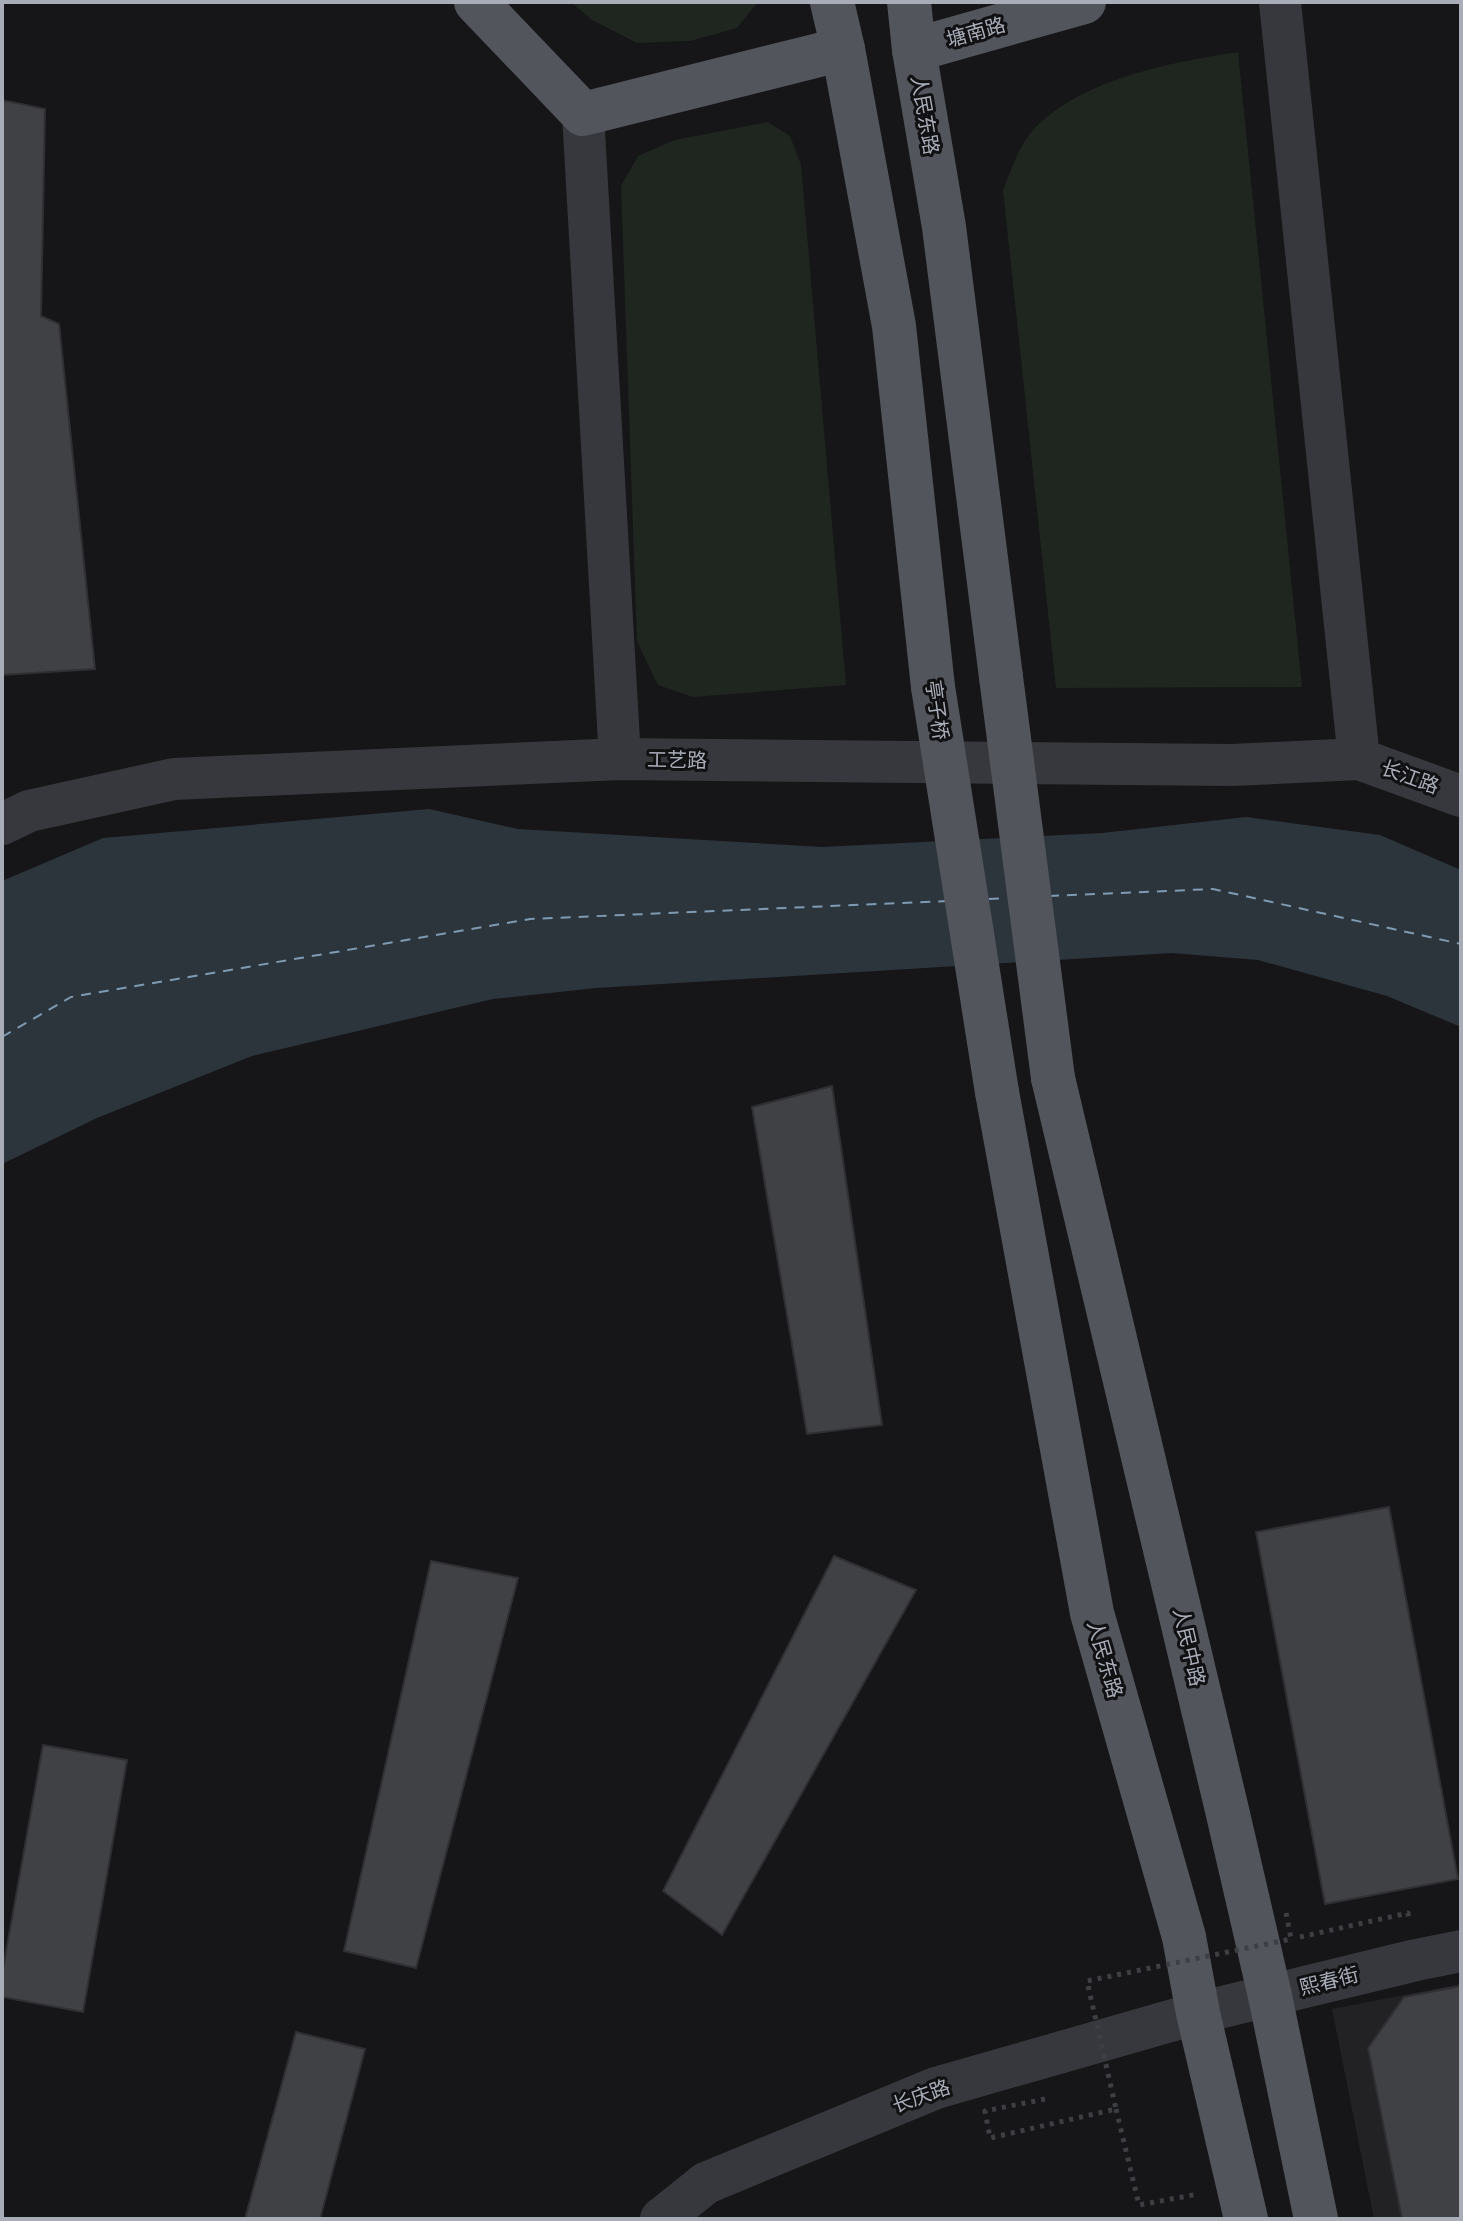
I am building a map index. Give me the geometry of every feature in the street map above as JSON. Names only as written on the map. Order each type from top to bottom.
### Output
[{"type":"main road","points":[[476,2],[583,114],[843,49]]},
{"type":"main road","name":"亭子桥","points":[[832,2],[894,326],[933,687],[997,1092]]},
{"type":"main road","name":"人民东路","points":[[909,2],[914,50],[944,227],[1001,677]]},
{"type":"main road","name":"塘南路","points":[[914,50],[1084,2]]},
{"type":"main road","name":"人民中路","points":[[1001,677],[1053,1078],[1270,1996],[1316,2219]]},
{"type":"main road","name":"人民东路","points":[[997,1092],[1092,1613],[1184,1937],[1198,2013],[1242,2203]]},
{"type":"street","points":[[1280,2],[1359,759]]},
{"type":"street","points":[[583,114],[620,759]]},
{"type":"street","name":"工艺路","points":[[2,824],[29,811],[174,779],[620,759],[1232,765],[1359,759]]},
{"type":"street","name":"长江路","points":[[1359,759],[1461,796]]},
{"type":"street","name":"熙春街","points":[[1198,2013],[1461,1951]]},
{"type":"street","name":"长庆路","points":[[661,2219],[706,2183],[936,2088],[1198,2013]]},
{"type":"path","points":[[1286,1913],[1291,1939]]},
{"type":"path","points":[[1242,2203],[1139,2205],[1087,1981],[1408,1913]]},
{"type":"path","points":[[1045,2099],[985,2111],[990,2138],[1116,2109]]},
{"type":"shaded area","points":[[571,2],[758,2],[737,28],[690,41],[637,43],[592,20]]},
{"type":"shaded area","points":[[1238,52],[1302,687],[1056,688],[1003,190],[1025,140],[1048,116],[1071,100],[1098,87],[1155,68]]},
{"type":"shaded area","points":[[768,122],[790,136],[801,165],[846,685],[693,697],[658,685],[637,642],[621,186],[638,156],[675,140]]},
{"type":"shaded area","points":[[429,809],[518,829],[822,847],[1102,833],[1246,817],[1380,835],[1461,870],[1461,1027],[1387,996],[1258,960],[1172,953],[596,988],[493,999],[252,1056],[97,1118],[2,1164],[2,881],[103,838]]},
{"type":"shaded area","points":[[1461,1984],[1461,2219],[1374,2219],[1332,2009]]},
{"type":"building","points":[[2,100],[45,109],[41,316],[59,324],[95,669],[2,675]]},
{"type":"building","points":[[832,1086],[882,1425],[807,1434],[752,1107]]},
{"type":"building","points":[[1389,1507],[1458,1879],[1325,1904],[1256,1532]]},
{"type":"building","points":[[834,1556],[916,1590],[722,1935],[663,1891]]},
{"type":"building","points":[[431,1561],[518,1578],[416,1968],[344,1951]]},
{"type":"building","points":[[43,1745],[127,1760],[83,2012],[2,1997],[2,1974]]},
{"type":"building","points":[[1461,1986],[1461,2219],[1402,2219],[1368,2048],[1404,1997]]},
{"type":"building","points":[[296,2032],[365,2049],[320,2219],[245,2219]]},
{"type":"ferry route","points":[[1049,896],[1213,889],[1461,944]]},
{"type":"ferry route","points":[[989,899],[1007,898]]},
{"type":"ferry route","points":[[2,1037],[71,997],[530,919],[947,901]]}]
